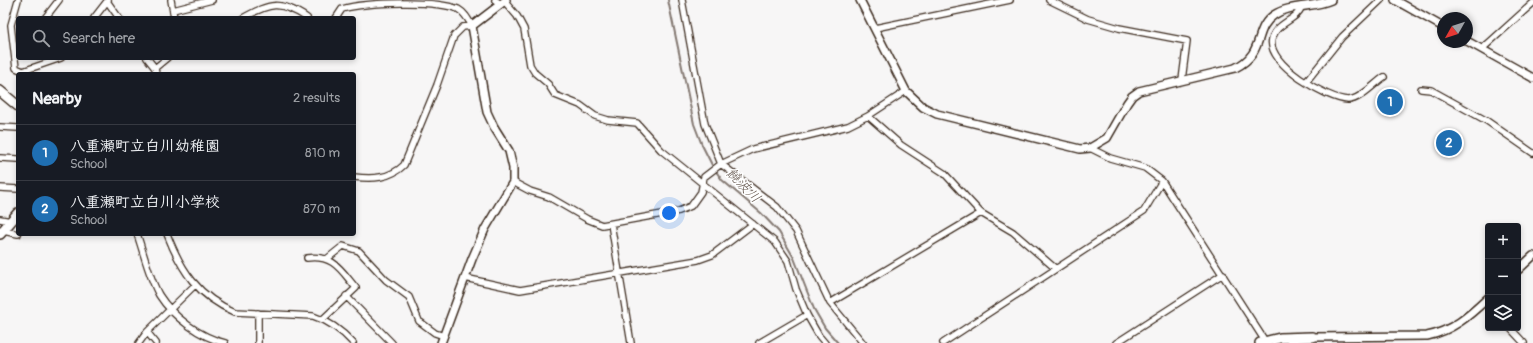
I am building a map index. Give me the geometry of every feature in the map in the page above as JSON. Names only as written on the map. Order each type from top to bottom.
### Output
[{"type":"main road","points":[[0,91],[16,104]]},
{"type":"main road","points":[[1,232],[16,215]]},
{"type":"main road","points":[[1262,342],[1289,337],[1312,336]]},
{"type":"street","points":[[18,0],[12,16],[15,36],[16,68],[23,71],[55,60]]},
{"type":"street","points":[[47,16],[59,0]]},
{"type":"street","points":[[171,0],[174,16]]},
{"type":"street","points":[[172,10],[212,0]]},
{"type":"street","points":[[682,0],[704,124],[719,165],[777,207],[796,231],[830,303],[863,343]]},
{"type":"street","points":[[860,0],[906,91],[923,107],[937,114],[1075,149],[1090,148],[1107,138],[1132,96],[1146,89],[1235,68],[1245,63],[1253,55],[1266,22],[1275,14],[1317,2],[1331,0]]},
{"type":"street","points":[[875,28],[979,2],[1010,0]]},
{"type":"street","points":[[1049,0],[1088,19],[1119,28],[1187,41],[1182,80]]},
{"type":"street","points":[[1306,82],[1342,37],[1381,0]]},
{"type":"street","points":[[1395,0],[1437,24]]},
{"type":"street","points":[[96,16],[107,1],[118,16]]},
{"type":"street","points":[[328,258],[343,246],[359,251],[386,280],[409,297],[419,321],[442,340],[465,278],[486,229],[513,182],[513,168],[509,151],[494,127],[487,112],[472,26],[467,17],[458,9],[419,1],[360,4],[342,9],[337,16]]},
{"type":"street","points":[[356,176],[374,179],[398,171],[404,165],[437,85],[454,36],[463,27],[472,26],[501,1],[517,16],[524,29],[532,69],[548,84],[555,95],[580,105],[595,116],[608,120],[637,123],[661,150],[774,242],[788,261],[796,289],[807,315],[819,336],[825,343]]},
{"type":"street","points":[[1482,49],[1533,3]]},
{"type":"street","points":[[246,16],[260,8],[275,6],[286,6],[304,16]]},
{"type":"street","points":[[1302,6],[1300,13],[1275,31],[1272,39],[1272,48],[1281,61],[1312,88],[1326,94],[1349,100],[1358,97],[1384,76]]},
{"type":"street","points":[[1473,44],[1533,78]]},
{"type":"street","points":[[148,60],[156,71],[165,60]]},
{"type":"street","points":[[1421,89],[1432,90],[1487,122],[1533,153]]},
{"type":"street","points":[[513,182],[530,191],[549,197],[595,223],[611,224],[679,211],[691,206],[701,192],[704,177],[719,165],[753,149],[848,126],[868,116],[906,91]]},
{"type":"street","points":[[868,116],[901,145],[944,173],[981,212],[1013,232],[1056,269]]},
{"type":"street","points":[[0,127],[16,128]]},
{"type":"street","points":[[1090,148],[1110,158],[1145,168],[1162,181],[1222,274],[1262,342]]},
{"type":"street","points":[[0,158],[16,159]]},
{"type":"street","points":[[943,343],[1144,211],[1162,181]]},
{"type":"street","points":[[0,188],[16,190]]},
{"type":"street","points":[[830,303],[981,212]]},
{"type":"street","points":[[0,219],[11,221]]},
{"type":"street","points":[[611,224],[631,343]]},
{"type":"street","points":[[465,278],[520,290],[705,258],[712,255],[753,224]]},
{"type":"street","points":[[1,232],[16,234]]},
{"type":"street","points":[[138,236],[156,287],[171,310],[211,340],[224,343]]},
{"type":"street","points":[[168,236],[177,260],[195,285],[224,308],[235,312],[313,316],[323,319],[343,332],[353,343]]},
{"type":"street","points":[[1521,267],[1533,256]]},
{"type":"street","points":[[307,258],[328,258],[334,262],[356,288],[323,319]]},
{"type":"street","points":[[1116,343],[1222,274]]},
{"type":"street","points":[[139,343],[147,332],[195,285]]},
{"type":"street","points":[[346,296],[392,343]]},
{"type":"street","points":[[1312,336],[1427,336],[1440,333],[1453,327],[1485,302]]},
{"type":"street","points":[[258,313],[258,343]]},
{"type":"street","points":[[759,343],[807,315]]},
{"type":"street","points":[[1513,331],[1524,343]]},
{"type":"street","points":[[147,332],[156,343]]},
{"type":"waterway","name":"饒波川","points":[[668,0],[694,124],[702,145],[713,167],[722,180],[761,213],[779,232],[794,258],[814,309],[825,328],[838,343]]},
{"type":"place","name":"八重瀬町立白川幼稚園","points":[[1390,102]]},
{"type":"place","name":"八重瀬町立白川小学校","points":[[1449,143]]}]
